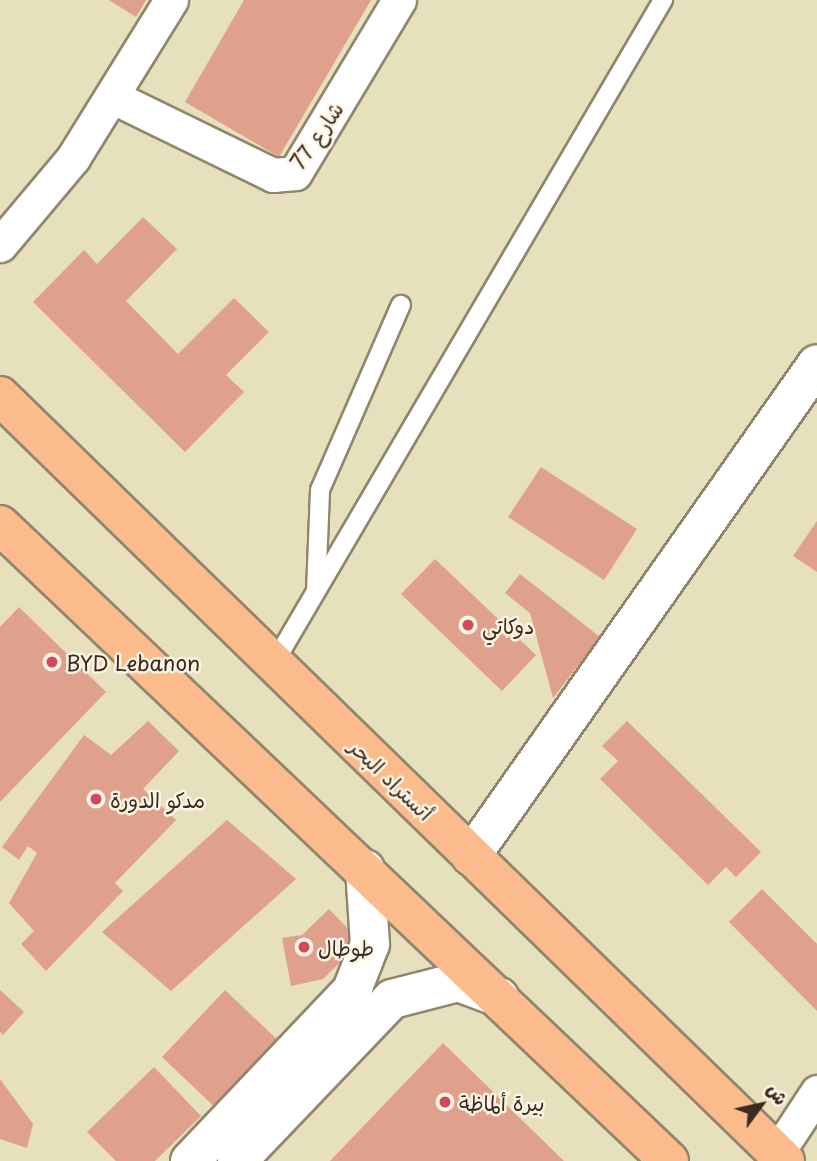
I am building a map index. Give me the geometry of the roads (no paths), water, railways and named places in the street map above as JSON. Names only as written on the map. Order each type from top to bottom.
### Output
[{"type":"highway","name":"أتستراد البحر","points":[[0,396],[781,1157]]},
{"type":"highway","points":[[0,525],[365,869],[668,1161]]},
{"type":"street","points":[[0,245],[73,158],[171,0]]},
{"type":"street","name":"شارع 77","points":[[113,97],[273,175],[295,173],[399,0]]},
{"type":"street","points":[[471,856],[817,365]]},
{"type":"street","points":[[190,1161],[352,990],[370,944],[365,869]]},
{"type":"street","points":[[237,1161],[392,999],[458,982],[499,997]]},
{"type":"street","points":[[781,1157],[817,1093]]},
{"type":"lane","points":[[274,663],[663,0]]},
{"type":"lane","points":[[316,591],[320,490],[401,305]]},
{"type":"place","name":"دوكاتي","points":[[468,625]]},
{"type":"place","name":"BYD Lebanon","points":[[52,662]]},
{"type":"place","name":"مدكو الدورة","points":[[96,799]]},
{"type":"place","name":"طوطال","points":[[304,947]]},
{"type":"place","name":"بيرة ألماظة","points":[[445,1102]]}]
